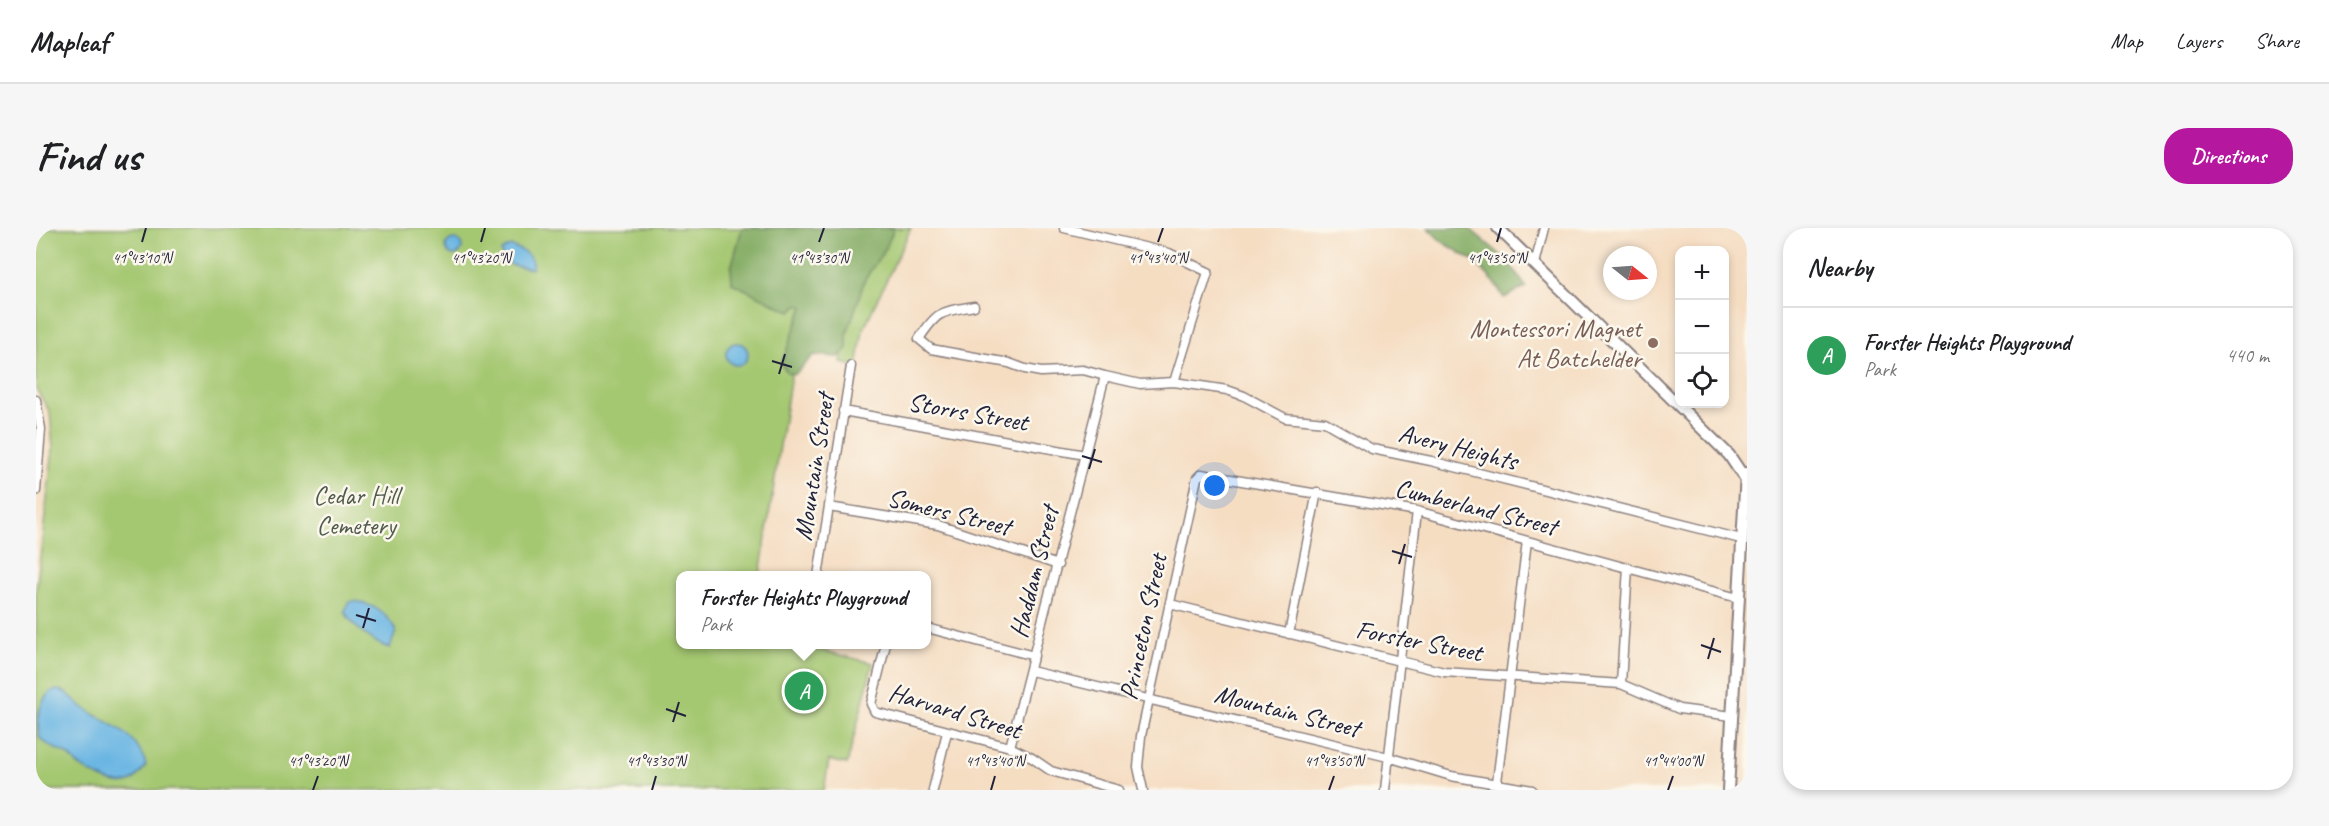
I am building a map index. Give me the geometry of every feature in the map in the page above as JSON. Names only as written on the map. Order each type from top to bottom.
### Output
[{"type":"main road","points":[[1498,228],[1729,455],[1747,477],[1741,539],[1728,790]]},
{"type":"street","points":[[1064,228],[1169,253],[1208,272],[1174,382]]},
{"type":"street","points":[[1535,264],[1544,228]]},
{"type":"street","name":"Avery Heights","points":[[974,306],[946,311],[934,316],[919,339],[931,349],[1010,363],[1041,372],[1083,370],[1140,384],[1174,382],[1227,390],[1244,396],[1285,418],[1325,422],[1372,449],[1431,461],[1741,539]]},
{"type":"street","name":"Mountain Street","points":[[819,571],[851,366]]},
{"type":"street","name":"Haddam Street","points":[[1010,747],[1105,376]]},
{"type":"street","points":[[36,400],[41,442],[36,491]]},
{"type":"street","name":"Storrs Street","points":[[843,411],[1085,454]]},
{"type":"street","name":"Cumberland Street","points":[[1201,474],[1317,492],[1417,511],[1738,598]]},
{"type":"street","name":"Princeton Street","points":[[1143,790],[1138,752],[1197,478],[1201,474]]},
{"type":"street","points":[[1289,634],[1317,492]]},
{"type":"street","name":"Somers Street","points":[[829,507],[938,525],[1058,564]]},
{"type":"street","points":[[1384,790],[1417,511]]},
{"type":"street","points":[[1496,788],[1527,541]]},
{"type":"street","points":[[1621,684],[1628,567]]},
{"type":"street","name":"Forster Street","points":[[1170,604],[1460,675],[1621,684],[1679,709],[1732,716]]},
{"type":"street","points":[[931,629],[1035,656]]},
{"type":"street","name":"Harvard Street","points":[[885,649],[872,704],[873,710],[947,732],[1010,747],[1051,771],[1119,790]]},
{"type":"street","name":"Mountain Street","points":[[1031,670],[1388,757],[1496,788],[1532,790]]},
{"type":"street","points":[[933,790],[947,732]]},
{"type":"green space","name":"Cedar Hill Cemetery","points":[[36,228],[911,228],[863,330],[857,366],[841,363],[842,356],[795,349],[761,571],[676,571],[676,649],[816,649],[873,663],[847,764],[829,760],[824,790],[36,790],[36,591],[53,449],[50,412],[36,389]]},
{"type":"green space","points":[[742,228],[894,228],[886,248],[865,279],[847,334],[847,349],[838,357],[814,355],[795,374],[788,373],[781,364],[803,307],[798,305],[792,311],[785,309],[732,283],[731,268]]},
{"type":"green space","points":[[1428,228],[1469,228],[1508,261],[1526,287],[1504,298],[1495,283],[1475,262],[1441,241]]},
{"type":"water","points":[[454,239],[462,247],[454,255],[446,247]]},
{"type":"water","points":[[510,246],[523,251],[529,257],[532,269],[512,265],[503,259],[501,251]]},
{"type":"water","points":[[737,343],[745,346],[748,354],[745,362],[737,365],[729,362],[726,354],[729,346]]},
{"type":"water","points":[[352,601],[372,606],[389,619],[396,631],[390,648],[371,639],[352,622],[345,611],[348,603]]},
{"type":"water","points":[[54,690],[66,693],[81,706],[128,736],[142,754],[146,765],[135,778],[121,783],[101,778],[82,768],[70,756],[40,738],[38,725],[41,704],[44,698]]},
{"type":"place","name":"Montessori Magnet At Batchelder","points":[[1653,343]]},
{"type":"place","name":"Forster Heights Playground","points":[[804,691]]}]
